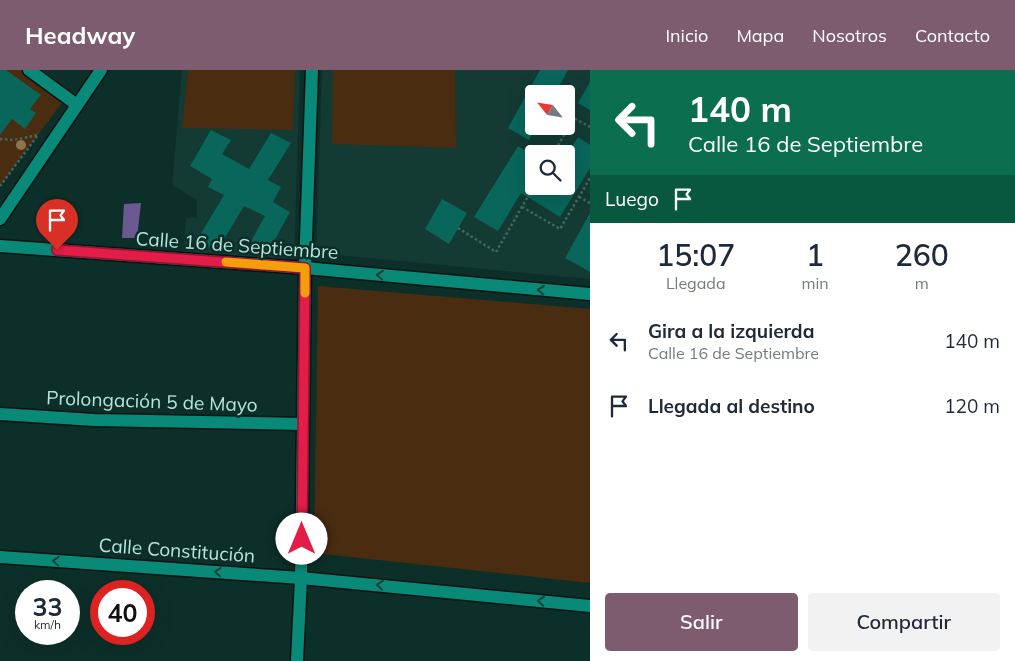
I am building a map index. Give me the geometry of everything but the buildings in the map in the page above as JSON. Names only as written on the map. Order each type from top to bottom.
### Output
[{"type":"street","points":[[29,70],[77,105]]},
{"type":"street","points":[[0,219],[101,70]]},
{"type":"street","points":[[297,661],[301,578],[305,268],[312,70]]},
{"type":"street","name":"Calle 16 de Septiembre","points":[[0,246],[305,268],[590,294]]},
{"type":"street","name":"Prolongación 5 de Mayo","points":[[0,414],[94,420],[302,424]]},
{"type":"street","name":"Calle Constitución","points":[[0,557],[301,578],[590,606]]},
{"type":"path","points":[[575,119],[590,127]]},
{"type":"path","points":[[0,139],[13,140],[38,135],[0,186]]},
{"type":"path","points":[[522,207],[560,229],[590,178]]},
{"type":"path","points":[[458,228],[496,252],[529,195]]},
{"type":"path","points":[[579,197],[590,203]]},
{"type":"shaded area","points":[[0,70],[29,70],[66,97],[0,186]]},
{"type":"shaded area","points":[[182,70],[300,70],[294,263],[183,252],[186,218],[197,218],[197,200],[172,185]]},
{"type":"shaded area","points":[[188,70],[295,70],[293,130],[182,128]]},
{"type":"shaded area","points":[[322,70],[590,70],[590,279],[316,253]]},
{"type":"shaded area","points":[[333,70],[455,70],[456,148],[332,144]]},
{"type":"shaded area","points":[[141,203],[137,238],[122,238],[124,204]]},
{"type":"shaded area","points":[[318,286],[590,309],[590,583],[314,553]]},
{"type":"slow traffic","points":[[226,262],[305,268],[305,293]]},
{"type":"route","points":[[57,250],[305,268],[302,539]]}]
